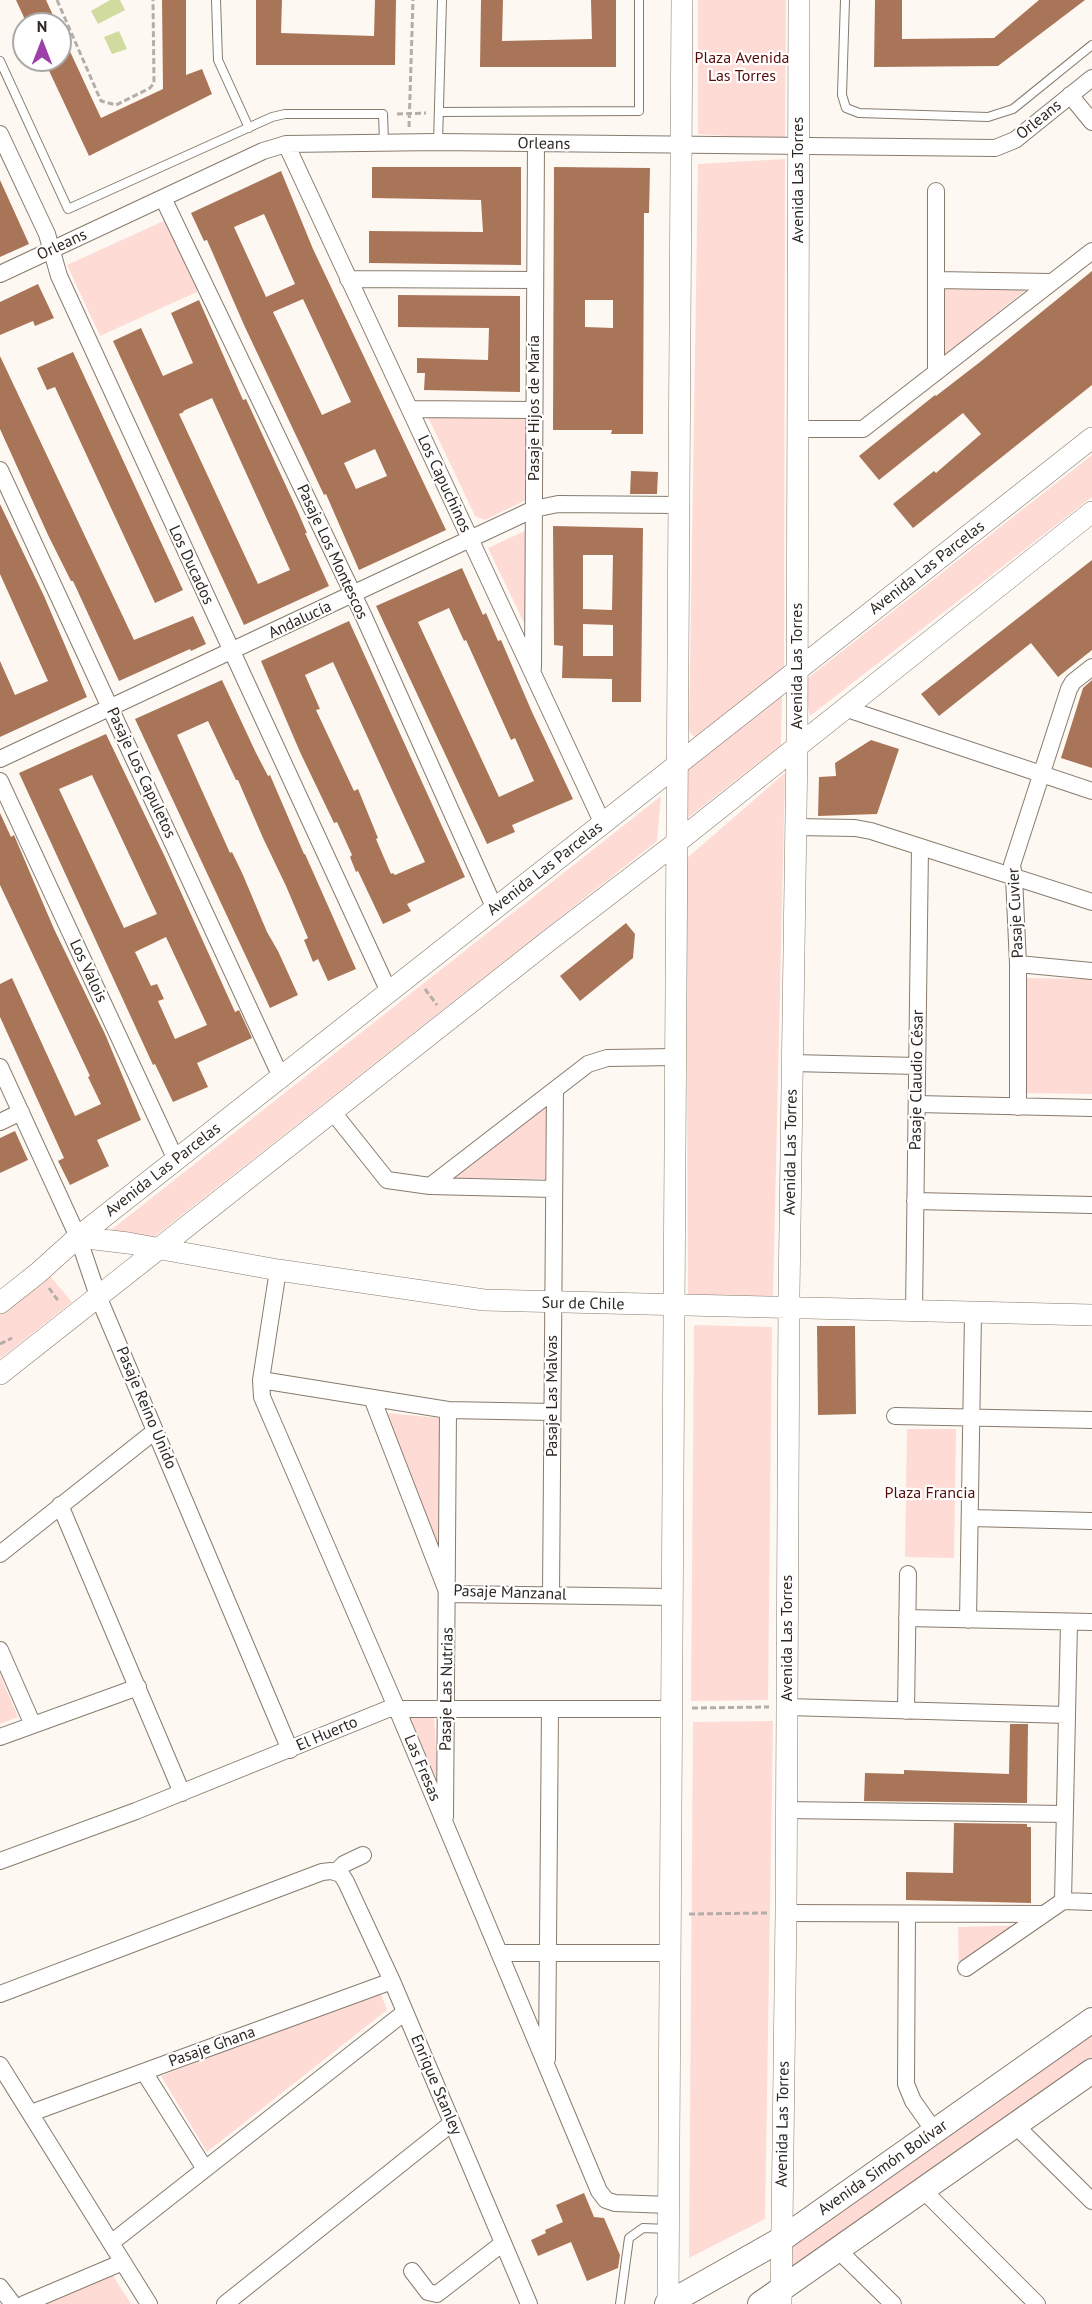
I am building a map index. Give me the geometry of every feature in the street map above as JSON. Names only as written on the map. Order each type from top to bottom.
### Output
[{"type":"main road","name":"Avenida Simón Bolívar","points":[[668,2304],[782,2239],[1092,2020]]},
{"type":"main road","points":[[760,2304],[781,2297],[838,2250],[1092,2071]]},
{"type":"street","points":[[668,2304],[682,0]]},
{"type":"street","name":"Avenida Las Torres","points":[[781,2297],[786,1913],[789,1308],[797,745],[799,0]]},
{"type":"street","name":"Orleans","points":[[0,274],[263,151],[286,144],[438,142],[995,148],[1015,140],[1092,78]]},
{"type":"street","points":[[1070,95],[1092,122]]},
{"type":"street","name":"Los Ducados","points":[[0,134],[47,234],[59,276],[389,993]]},
{"type":"street","name":"Los Capuchinos","points":[[286,144],[603,824]]},
{"type":"street","name":"Pasaje Hijos de María","points":[[533,673],[536,144]]},
{"type":"street","points":[[936,191],[936,372]]},
{"type":"street","name":"Pasaje Los Montescos","points":[[163,198],[353,595],[495,909]]},
{"type":"street","points":[[798,429],[863,429],[1092,250]]},
{"type":"street","points":[[348,279],[535,279]]},
{"type":"street","points":[[937,280],[1050,282]]},
{"type":"street","points":[[410,409],[534,410]]},
{"type":"street","name":"Avenida Las Parcelas","points":[[0,1303],[78,1237],[1092,438]]},
{"type":"street","name":"Pasaje Los Capuletos","points":[[0,470],[281,1077]]},
{"type":"street","name":"Andalucía","points":[[0,759],[534,509],[558,504],[678,505]]},
{"type":"street","points":[[0,1374],[676,843],[1092,512]]},
{"type":"street","name":"Pasaje Cuvier","points":[[1018,1107],[1018,964],[1012,864],[1069,689],[1085,679],[1092,667]]},
{"type":"street","points":[[844,708],[1092,791]]},
{"type":"street","name":"Los Valois","points":[[0,781],[176,1160]]},
{"type":"street","points":[[795,827],[855,828],[871,831],[1092,902]]},
{"type":"street","name":"Pasaje Claudio César","points":[[914,1312],[920,848]]},
{"type":"street","points":[[1018,964],[1092,971]]},
{"type":"street","points":[[430,1186],[597,1060],[676,1057]]},
{"type":"street","points":[[792,1063],[917,1066]]},
{"type":"street","name":"Pasaje Reino Unido","points":[[0,1067],[78,1237],[98,1296],[290,1750]]},
{"type":"street","name":"Pasaje Las Malvas","points":[[551,1595],[555,1090]]},
{"type":"street","points":[[917,1104],[1092,1108]]},
{"type":"street","points":[[332,1111],[387,1180],[430,1186],[554,1189]]},
{"type":"street","points":[[0,1122],[21,1112]]},
{"type":"street","points":[[915,1201],[1092,1205]]},
{"type":"street","name":"Sur de Chile","points":[[78,1237],[159,1248],[278,1270],[452,1297],[507,1302],[1092,1315]]},
{"type":"street","name":"Las Fresas","points":[[278,1270],[261,1380],[262,1397],[397,1708],[602,2196],[615,2203],[669,2205]]},
{"type":"street","points":[[968,1620],[973,1313]]},
{"type":"street","points":[[261,1380],[448,1410],[552,1412]]},
{"type":"street","name":"Pasaje Manzanal","points":[[372,1398],[448,1594],[673,1597]]},
{"type":"street","name":"Pasaje Las Nutrias","points":[[445,1824],[448,1410]]},
{"type":"street","points":[[895,1416],[1092,1420]]},
{"type":"street","points":[[0,1554],[155,1431]]},
{"type":"street","points":[[60,1505],[182,1793]]},
{"type":"street","points":[[970,1518],[1092,1521]]},
{"type":"street","points":[[906,1711],[908,1574]]},
{"type":"street","points":[[908,1618],[1092,1622]]},
{"type":"street","points":[[1063,1901],[1069,1622]]},
{"type":"street","points":[[0,1650],[33,1725]]},
{"type":"street","points":[[0,1737],[138,1687]]},
{"type":"street","points":[[787,1707],[1067,1715]]},
{"type":"street","name":"El Huerto","points":[[0,1861],[182,1793],[378,1712],[397,1708],[672,1709]]},
{"type":"street","points":[[547,2066],[550,1708]]},
{"type":"street","points":[[786,1810],[1065,1814]]},
{"type":"street","points":[[0,1994],[322,1872],[336,1872],[344,1864],[363,1855]]},
{"type":"street","name":"Enrique Stanley","points":[[336,1872],[346,1882],[392,1981],[529,2304]]},
{"type":"street","points":[[966,1968],[1063,1901],[1092,1902]]},
{"type":"street","points":[[786,1913],[1043,1914]]},
{"type":"street","points":[[907,1914],[906,2084],[913,2101],[935,2132]]},
{"type":"street","points":[[499,1953],[670,1953]]},
{"type":"street","name":"Pasaje Ghana","points":[[31,2113],[392,1981]]},
{"type":"street","points":[[111,2243],[405,2012]]},
{"type":"street","points":[[0,2065],[148,2304]]},
{"type":"street","points":[[144,2072],[205,2169]]},
{"type":"street","points":[[225,2304],[452,2122]]},
{"type":"street","points":[[1015,2125],[1092,2201]]},
{"type":"street","points":[[923,2190],[1037,2304]]},
{"type":"street","points":[[412,2271],[428,2292],[437,2294],[503,2243]]},
{"type":"street","points":[[838,2250],[892,2304]]},
{"type":"street","points":[[24,2304],[123,2262]]},
{"type":"street","points":[[0,2287],[13,2304]]},
{"type":"lane","points":[[216,0],[218,60],[249,128]]},
{"type":"lane","points":[[438,142],[442,0]]},
{"type":"lane","points":[[439,112],[639,111],[639,0]]},
{"type":"lane","points":[[845,0],[842,94],[846,108],[860,113],[988,117],[1013,109],[1092,45]]},
{"type":"lane","points":[[0,61],[68,209],[285,114],[383,114],[384,142]]},
{"type":"lane","points":[[620,2304],[629,2238],[643,2228],[669,2229]]},
{"type":"path","points":[[57,0],[101,101],[116,105],[150,88],[154,83],[153,0]]},
{"type":"path","points":[[409,142],[413,0]]},
{"type":"path","points":[[383,114],[439,112]]},
{"type":"path","points":[[413,973],[448,1020]]},
{"type":"path","points":[[38,1273],[59,1302],[74,1315]]},
{"type":"path","points":[[672,1709],[787,1707]]},
{"type":"path","points":[[669,1914],[786,1913]]},
{"type":"green space","name":"Plaza Avenida Las Torres","points":[[698,0],[786,0],[785,140],[698,134]]},
{"type":"green space","points":[[785,159],[784,670],[700,738],[694,737],[689,731],[698,164]]},
{"type":"green space","points":[[168,219],[201,290],[100,336],[67,265]]},
{"type":"green space","points":[[945,288],[1028,288],[945,355]]},
{"type":"green space","points":[[428,417],[527,417],[528,499],[485,520],[475,516]]},
{"type":"green space","points":[[1092,455],[1092,497],[810,716],[803,682]]},
{"type":"green space","points":[[527,530],[530,635],[488,548]]},
{"type":"green space","points":[[782,695],[781,745],[685,820],[685,766]]},
{"type":"green space","points":[[785,773],[773,1297],[688,1298],[686,859]]},
{"type":"green space","points":[[661,796],[657,841],[154,1237],[111,1230]]},
{"type":"green space","points":[[1023,978],[1092,979],[1092,1094],[1022,1093]]},
{"type":"green space","points":[[547,1102],[545,1179],[453,1178]]},
{"type":"green space","points":[[49,1275],[72,1302],[0,1359],[0,1313]]},
{"type":"green space","points":[[694,1325],[772,1327],[768,1700],[691,1701]]},
{"type":"green space","points":[[387,1413],[439,1418],[440,1555]]},
{"type":"green space","name":"Plaza Francia","points":[[907,1429],[956,1429],[954,1558],[905,1557]]},
{"type":"green space","points":[[0,1675],[18,1717],[0,1724]]},
{"type":"green space","points":[[409,1716],[434,1717],[439,1786]]},
{"type":"green space","points":[[773,1721],[765,2219],[689,2258],[693,1722]]},
{"type":"green space","points":[[1037,1925],[959,1977],[958,1927]]},
{"type":"green space","points":[[380,1991],[387,2010],[207,2152],[161,2076]]},
{"type":"green space","points":[[1092,2030],[1092,2057],[793,2267],[792,2240]]},
{"type":"green space","points":[[112,2274],[131,2304],[40,2304]]},
{"type":"shaded area","points":[[110,0],[120,0],[125,10],[98,24],[91,11]]},
{"type":"shaded area","points":[[119,31],[127,49],[112,54],[104,37]]},
{"type":"building","points":[[16,0],[46,0],[52,12],[22,12]]},
{"type":"building","points":[[162,0],[186,0],[186,75],[202,69],[212,94],[89,156],[50,72],[72,72],[72,56],[101,118],[163,89]]},
{"type":"building","points":[[256,0],[282,0],[281,33],[374,36],[375,0],[396,0],[395,65],[256,65]]},
{"type":"building","points":[[481,0],[503,0],[502,41],[592,39],[591,0],[616,0],[616,67],[480,67]]},
{"type":"building","points":[[875,0],[902,0],[902,39],[994,38],[1039,0],[1085,0],[998,66],[874,67]]},
{"type":"building","points":[[372,167],[521,167],[521,265],[369,263],[369,231],[483,232],[481,200],[372,198]]},
{"type":"building","points":[[554,167],[650,168],[649,213],[644,213],[643,434],[611,434],[612,430],[553,430]],"holes":[[[585,300],[613,300],[613,328],[585,327]]]},
{"type":"building","points":[[281,171],[313,249],[446,530],[359,570],[326,494],[324,495],[244,325],[207,240],[204,241],[191,213]],"holes":[[[264,214],[295,284],[266,297],[234,227]],[[303,299],[351,402],[322,415],[273,312]],[[375,449],[387,476],[356,489],[344,463]]]},
{"type":"building","points":[[0,180],[29,244],[0,257]]},
{"type":"building","points":[[1092,271],[1092,385],[913,528],[893,504],[934,471],[936,473],[981,434],[963,413],[879,480],[859,456]]},
{"type":"building","points":[[38,284],[54,318],[35,326],[33,321],[0,335],[0,302]]},
{"type":"building","points":[[398,295],[520,296],[520,392],[424,390],[425,373],[417,373],[417,358],[488,360],[489,328],[398,327]]},
{"type":"building","points":[[199,300],[243,400],[246,399],[298,512],[329,586],[244,625],[113,341],[141,328],[163,376],[193,363],[171,313]],"holes":[[[212,398],[290,570],[258,584],[179,414],[183,411]]]},
{"type":"building","points":[[73,352],[183,590],[155,603],[55,387],[47,390],[37,368]]},
{"type":"building","points":[[0,356],[134,640],[193,616],[206,644],[119,681],[73,581],[48,535],[0,429]]},
{"type":"building","points":[[631,471],[658,472],[657,494],[630,494]]},
{"type":"building","points":[[0,504],[44,596],[87,697],[0,737],[0,661],[15,695],[48,681],[0,574]]},
{"type":"building","points":[[553,526],[643,528],[641,702],[612,702],[612,679],[562,678],[563,646],[554,645]],"holes":[[[583,555],[613,555],[612,610],[583,609]],[[583,624],[613,625],[613,656],[583,656]]]},
{"type":"building","points":[[1092,560],[1092,650],[1058,677],[1031,643],[939,716],[921,694]]},
{"type":"building","points":[[462,568],[483,615],[486,613],[498,641],[501,640],[573,799],[512,825],[515,832],[487,844],[376,606]],"holes":[[[449,608],[464,641],[466,640],[511,740],[515,738],[534,781],[499,797],[418,622]]]},
{"type":"building","points":[[349,621],[465,877],[407,904],[411,911],[383,924],[358,871],[356,872],[350,857],[352,855],[337,822],[334,823],[300,752],[261,661]],"holes":[[[333,662],[425,862],[395,875],[391,874],[358,789],[354,791],[316,710],[320,709],[305,675]]]},
{"type":"building","points":[[222,680],[256,753],[268,776],[270,775],[356,969],[328,981],[318,959],[313,962],[304,940],[308,938],[286,886],[238,780],[208,721],[177,735],[298,995],[270,1008],[135,719]]},
{"type":"building","points":[[1092,680],[1092,768],[1061,758],[1083,688]]},
{"type":"building","points":[[106,734],[235,1012],[239,1010],[252,1038],[197,1063],[208,1087],[173,1102],[155,1064],[153,1065],[19,773]],"holes":[[[92,775],[157,914],[124,928],[59,789]],[[166,937],[207,1025],[175,1039],[158,1001],[164,999],[157,984],[151,986],[135,952]]]},
{"type":"building","points":[[871,740],[899,749],[877,814],[818,816],[819,777],[836,776],[835,763]]},
{"type":"building","points":[[0,813],[11,837],[14,835],[54,929],[105,1034],[141,1120],[97,1140],[109,1166],[70,1185],[58,1161],[64,1158],[0,1017],[0,984],[12,978],[75,1116],[101,1104],[0,885]]},
{"type":"building","points":[[626,923],[635,934],[633,958],[580,1001],[560,976]]},
{"type":"building","points":[[15,1131],[28,1160],[0,1173],[0,1138]]},
{"type":"building","points":[[817,1326],[855,1326],[856,1414],[818,1415]]},
{"type":"building","points":[[1010,1724],[1028,1724],[1027,1803],[864,1801],[865,1773],[904,1774],[904,1770],[1009,1774]]},
{"type":"building","points":[[954,1823],[1027,1824],[1027,1827],[1031,1827],[1031,1903],[906,1900],[906,1872],[953,1873]]},
{"type":"building","points":[[584,2193],[594,2217],[604,2218],[620,2255],[618,2268],[587,2281],[571,2242],[538,2256],[531,2240],[546,2233],[545,2230],[563,2222],[556,2205]]}]
